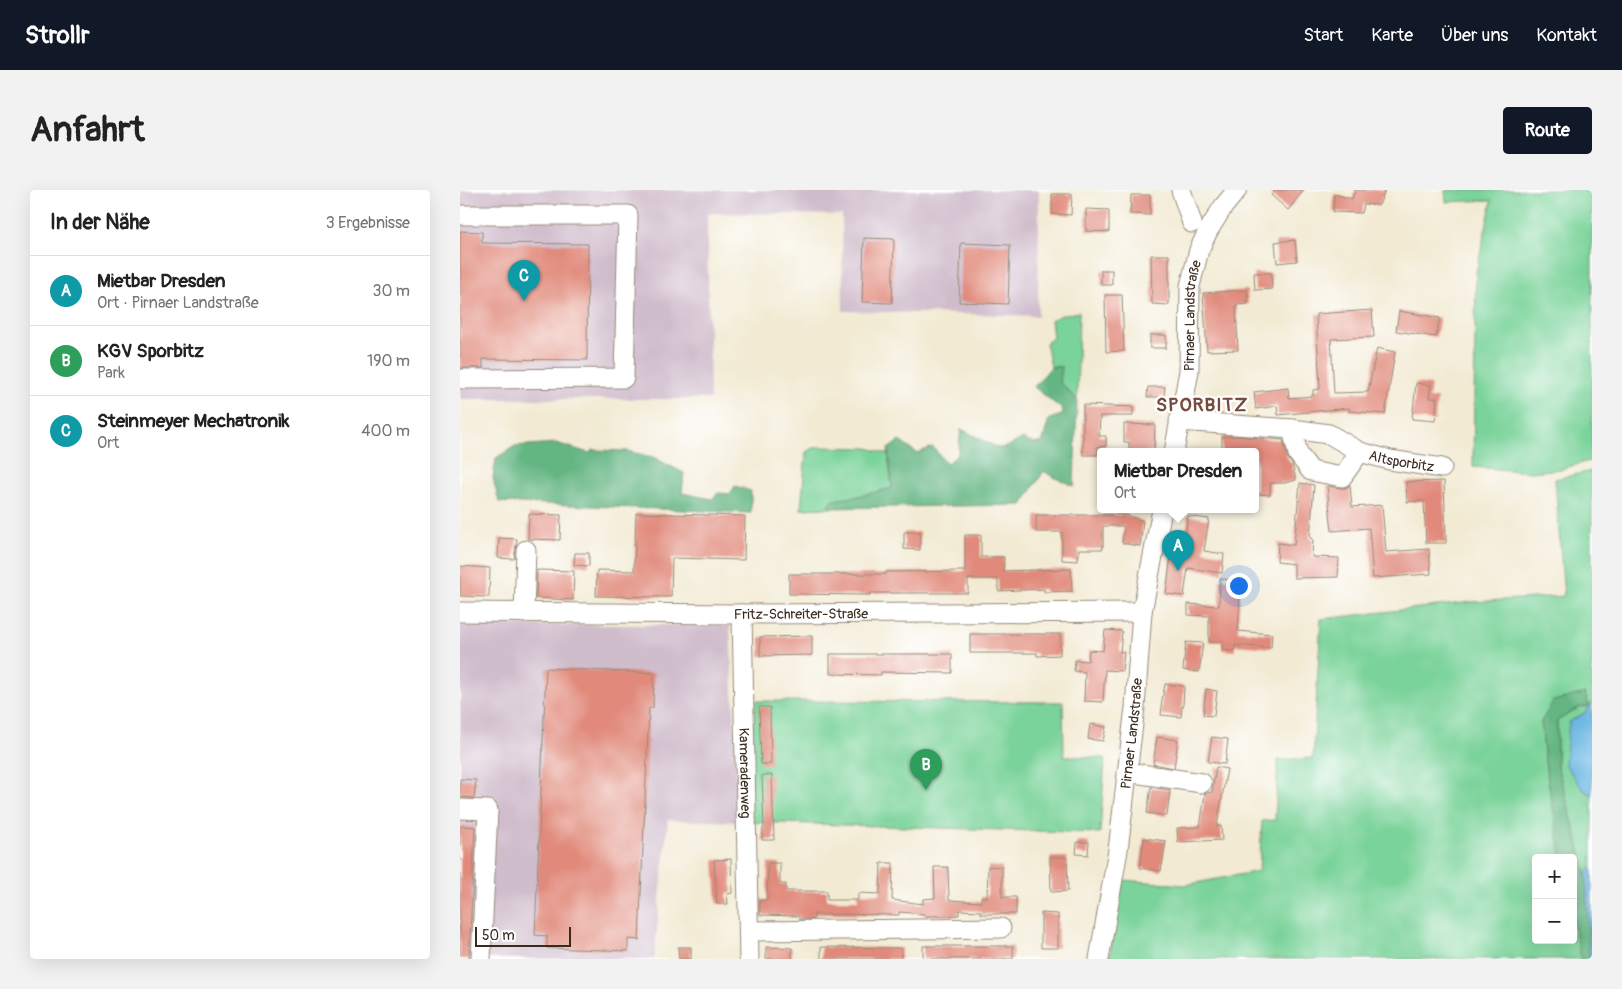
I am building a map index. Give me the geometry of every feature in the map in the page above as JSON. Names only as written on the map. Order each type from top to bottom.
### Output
[{"type":"street","points":[[1181,190],[1192,223]]},
{"type":"street","name":"Pirnaer Landstraße","points":[[1175,448],[1190,371],[1190,286],[1192,277],[1199,250],[1208,231],[1223,207],[1237,190]]},
{"type":"street","points":[[460,216],[628,215],[624,378],[460,379]]},
{"type":"street","name":"Altsporbitz","points":[[1180,421],[1292,429],[1329,434],[1360,452],[1390,460],[1442,468]]},
{"type":"street","name":"Altsporbitz","points":[[1292,429],[1298,454],[1311,471],[1342,477],[1360,452]]},
{"type":"street","name":"Pirnaer Landstraße","points":[[1099,959],[1118,850],[1134,707],[1142,612],[1161,513]]},
{"type":"street","points":[[524,613],[526,550]]},
{"type":"street","name":"Fritz-Schreiter-Straße","points":[[460,612],[742,614],[1142,612]]},
{"type":"street","name":"Kameradenweg","points":[[742,614],[749,959]]},
{"type":"street","points":[[1127,772],[1202,783]]},
{"type":"street","points":[[460,809],[488,810],[480,959]]},
{"type":"street","points":[[749,931],[1001,928]]},
{"type":"shaded area","points":[[460,190],[1039,190],[1038,316],[843,311],[842,215],[707,213],[710,399],[460,399]]},
{"type":"shaded area","points":[[460,625],[730,625],[739,822],[668,820],[654,959],[460,959]]},
{"type":"green space","points":[[1445,190],[1592,190],[1592,460],[1562,469],[1531,472],[1473,467],[1476,273],[1492,200],[1446,202]]},
{"type":"green space","points":[[1079,312],[1077,400],[1060,382],[1062,367],[1051,367],[1046,343],[1053,338],[1051,320],[1062,315]]},
{"type":"green space","points":[[1051,367],[1062,367],[1060,382],[1077,400],[1074,486],[1044,471],[1022,505],[825,508],[834,500],[892,488],[888,449],[899,441],[917,453],[933,447],[947,464],[958,454],[961,429],[998,448],[1007,447],[1023,438],[1028,442],[1042,443],[1049,419],[1062,415],[1063,410],[1034,387]]},
{"type":"green space","points":[[556,443],[589,453],[593,450],[627,451],[653,457],[684,473],[682,493],[712,499],[718,493],[730,494],[735,486],[751,491],[751,513],[499,502],[493,478],[496,458],[515,446]]},
{"type":"green space","points":[[816,447],[868,448],[888,454],[892,488],[834,500],[825,508],[801,509],[806,452]]},
{"type":"green space","points":[[1592,471],[1592,705],[1589,706],[1585,693],[1541,722],[1545,762],[1561,854],[1532,854],[1532,944],[1577,944],[1577,938],[1581,959],[1109,959],[1123,880],[1185,885],[1259,871],[1262,821],[1275,820],[1278,760],[1313,758],[1321,619],[1472,602],[1564,596],[1555,479]]},
{"type":"green space","points":[[1585,693],[1589,706],[1578,708],[1557,721],[1557,765],[1586,872],[1589,951],[1591,959],[1581,959],[1577,938],[1577,854],[1561,854],[1545,762],[1541,722],[1553,701]]},
{"type":"green space","points":[[747,701],[1063,702],[1064,756],[1105,758],[1100,833],[749,822]]},
{"type":"green space","points":[[1589,706],[1585,713],[1569,722],[1582,789],[1592,795],[1592,867],[1586,872],[1557,765],[1557,721],[1578,708]]},
{"type":"water","points":[[1592,705],[1592,795],[1582,789],[1565,764],[1569,722],[1585,713],[1589,706]]},
{"type":"water","points":[[1592,867],[1591,959],[1589,952],[1586,872]]},
{"type":"building","points":[[1276,190],[1304,190],[1288,210],[1271,195]]},
{"type":"building","points":[[1355,190],[1385,190],[1379,205],[1364,204],[1362,213],[1333,212],[1334,194],[1352,199]]},
{"type":"building","points":[[1052,194],[1072,194],[1071,215],[1052,214]]},
{"type":"building","points":[[1131,195],[1150,195],[1150,215],[1130,214]]},
{"type":"building","points":[[1086,209],[1109,210],[1109,232],[1086,231]]},
{"type":"building","points":[[460,231],[482,232],[482,243],[588,244],[587,360],[483,359],[483,368],[460,368]]},
{"type":"building","points":[[864,238],[894,239],[892,303],[862,302]]},
{"type":"building","points":[[1295,240],[1297,261],[1277,263],[1275,242]]},
{"type":"building","points":[[961,243],[1010,245],[1008,304],[959,302]]},
{"type":"building","points":[[1151,255],[1169,255],[1169,305],[1152,304]]},
{"type":"building","points":[[1101,270],[1112,270],[1112,285],[1101,285]]},
{"type":"building","points":[[1254,273],[1271,273],[1272,289],[1255,290]]},
{"type":"building","points":[[1247,290],[1248,304],[1236,305],[1238,350],[1207,351],[1203,293]]},
{"type":"building","points":[[1105,295],[1122,295],[1124,351],[1106,352]]},
{"type":"building","points":[[1372,310],[1374,337],[1331,339],[1334,393],[1368,392],[1377,348],[1395,352],[1385,414],[1349,411],[1349,408],[1278,415],[1277,406],[1256,409],[1254,392],[1288,388],[1289,398],[1313,396],[1313,390],[1320,389],[1316,314]]},
{"type":"building","points":[[1399,311],[1440,318],[1436,337],[1396,331]]},
{"type":"building","points":[[1150,335],[1166,335],[1166,348],[1150,348]]},
{"type":"building","points":[[1416,383],[1431,385],[1429,398],[1437,398],[1435,421],[1412,419]]},
{"type":"building","points":[[1148,387],[1165,387],[1164,397],[1147,397]]},
{"type":"building","points":[[1083,405],[1133,407],[1133,416],[1100,416],[1099,436],[1106,436],[1106,446],[1097,447],[1097,455],[1083,455]]},
{"type":"building","points":[[1124,424],[1155,425],[1154,448],[1129,448],[1129,442],[1124,442]]},
{"type":"building","points":[[1234,436],[1283,440],[1296,480],[1284,483],[1270,483],[1270,495],[1259,494],[1259,448],[1222,448],[1222,437]]},
{"type":"building","points":[[1444,481],[1446,543],[1426,543],[1424,501],[1407,502],[1406,482]]},
{"type":"building","points":[[1300,483],[1314,485],[1310,538],[1313,539],[1312,557],[1339,558],[1338,577],[1294,578],[1294,564],[1277,562],[1278,543],[1294,545]]},
{"type":"building","points":[[1350,485],[1352,507],[1382,505],[1386,552],[1429,549],[1431,574],[1373,578],[1369,528],[1332,531],[1327,486],[1346,488]]},
{"type":"building","points":[[636,513],[745,516],[744,560],[672,558],[671,597],[596,596],[597,570],[634,571]]},
{"type":"building","points":[[529,514],[561,515],[560,540],[528,539]]},
{"type":"building","points":[[1036,515],[1126,515],[1143,521],[1140,546],[1122,543],[1124,526],[1103,526],[1103,549],[1079,549],[1078,561],[1062,560],[1062,532],[1036,532]]},
{"type":"building","points":[[1188,516],[1209,519],[1204,551],[1224,554],[1222,573],[1188,568],[1184,596],[1166,594],[1172,547],[1183,549]]},
{"type":"building","points":[[904,532],[920,532],[920,550],[904,549]]},
{"type":"building","points":[[965,535],[981,535],[981,557],[1004,557],[1003,571],[1071,569],[1072,591],[1044,592],[1044,589],[998,591],[998,579],[968,579],[968,593],[789,594],[789,574],[886,574],[886,572],[965,571]]},
{"type":"building","points":[[499,538],[517,539],[514,559],[498,558]]},
{"type":"building","points":[[575,553],[589,553],[589,566],[574,565]]},
{"type":"building","points":[[460,566],[490,568],[489,597],[460,596]]},
{"type":"building","points":[[537,570],[574,571],[573,600],[536,598]]},
{"type":"building","points":[[1220,579],[1241,580],[1238,631],[1272,634],[1271,648],[1235,645],[1235,651],[1222,650],[1222,642],[1209,642],[1209,616],[1188,615],[1188,604],[1219,606]]},
{"type":"building","points":[[1105,630],[1122,631],[1120,652],[1124,652],[1122,671],[1105,670],[1103,702],[1084,701],[1085,672],[1074,671],[1075,660],[1088,661],[1089,650],[1103,651]]},
{"type":"building","points":[[970,634],[1060,634],[1060,655],[1037,656],[1037,653],[970,653]]},
{"type":"building","points":[[812,636],[812,655],[760,656],[760,637]]},
{"type":"building","points":[[1186,642],[1203,643],[1199,672],[1183,670]]},
{"type":"building","points":[[830,654],[952,654],[952,673],[881,672],[881,675],[830,674]]},
{"type":"building","points":[[546,668],[654,673],[653,708],[649,708],[639,940],[628,939],[628,951],[547,948],[547,936],[535,935]]},
{"type":"building","points":[[1165,684],[1184,686],[1181,717],[1161,715]]},
{"type":"building","points":[[1206,689],[1217,691],[1214,716],[1203,715]]},
{"type":"building","points":[[759,707],[770,707],[771,764],[761,764]]},
{"type":"building","points":[[1090,724],[1106,727],[1103,741],[1088,739]]},
{"type":"building","points":[[1157,737],[1178,740],[1174,768],[1153,764]]},
{"type":"building","points":[[1212,737],[1228,739],[1225,764],[1208,762]]},
{"type":"building","points":[[1216,767],[1227,769],[1217,826],[1221,826],[1222,840],[1178,842],[1177,828],[1200,827],[1205,794],[1212,792]]},
{"type":"building","points":[[762,775],[772,775],[774,840],[762,840],[764,828]]},
{"type":"building","points":[[460,779],[476,780],[474,798],[460,797]]},
{"type":"building","points":[[1151,787],[1170,790],[1167,816],[1147,813]]},
{"type":"building","points":[[460,826],[475,827],[469,959],[460,959]]},
{"type":"building","points":[[1144,838],[1166,841],[1161,871],[1140,868]]},
{"type":"building","points":[[1077,842],[1089,842],[1088,855],[1076,854]]},
{"type":"building","points":[[1050,857],[1067,857],[1068,891],[1051,892]]},
{"type":"building","points":[[731,859],[732,893],[727,894],[728,904],[717,904],[714,860]]},
{"type":"building","points":[[768,863],[780,863],[780,884],[786,884],[786,891],[827,891],[827,900],[858,900],[858,893],[880,894],[881,863],[893,863],[892,900],[923,904],[923,899],[935,898],[934,867],[948,867],[949,900],[981,902],[981,897],[987,897],[988,866],[1002,867],[1002,897],[1016,897],[1016,914],[981,914],[981,911],[959,910],[959,915],[945,916],[924,916],[924,914],[899,912],[899,915],[814,914],[814,919],[799,919],[799,916],[760,915],[760,900],[767,900]]},
{"type":"building","points":[[1041,913],[1058,914],[1058,948],[1041,948]]},
{"type":"building","points":[[923,946],[1013,946],[1013,959],[923,959]]},
{"type":"building","points":[[678,947],[691,947],[691,959],[679,959]]},
{"type":"building","points":[[766,947],[792,948],[792,959],[766,959]]},
{"type":"building","points":[[821,947],[901,948],[901,959],[821,959]]},
{"type":"place","name":"Steinmeyer Mechatronik","points":[[524,301]]},
{"type":"place","name":"Mietbar Dresden","points":[[1178,571]]},
{"type":"place","name":"KGV Sporbitz","points":[[926,790]]},
{"type":"district","name":"SPORBITZ","points":[[1202,404]]}]
